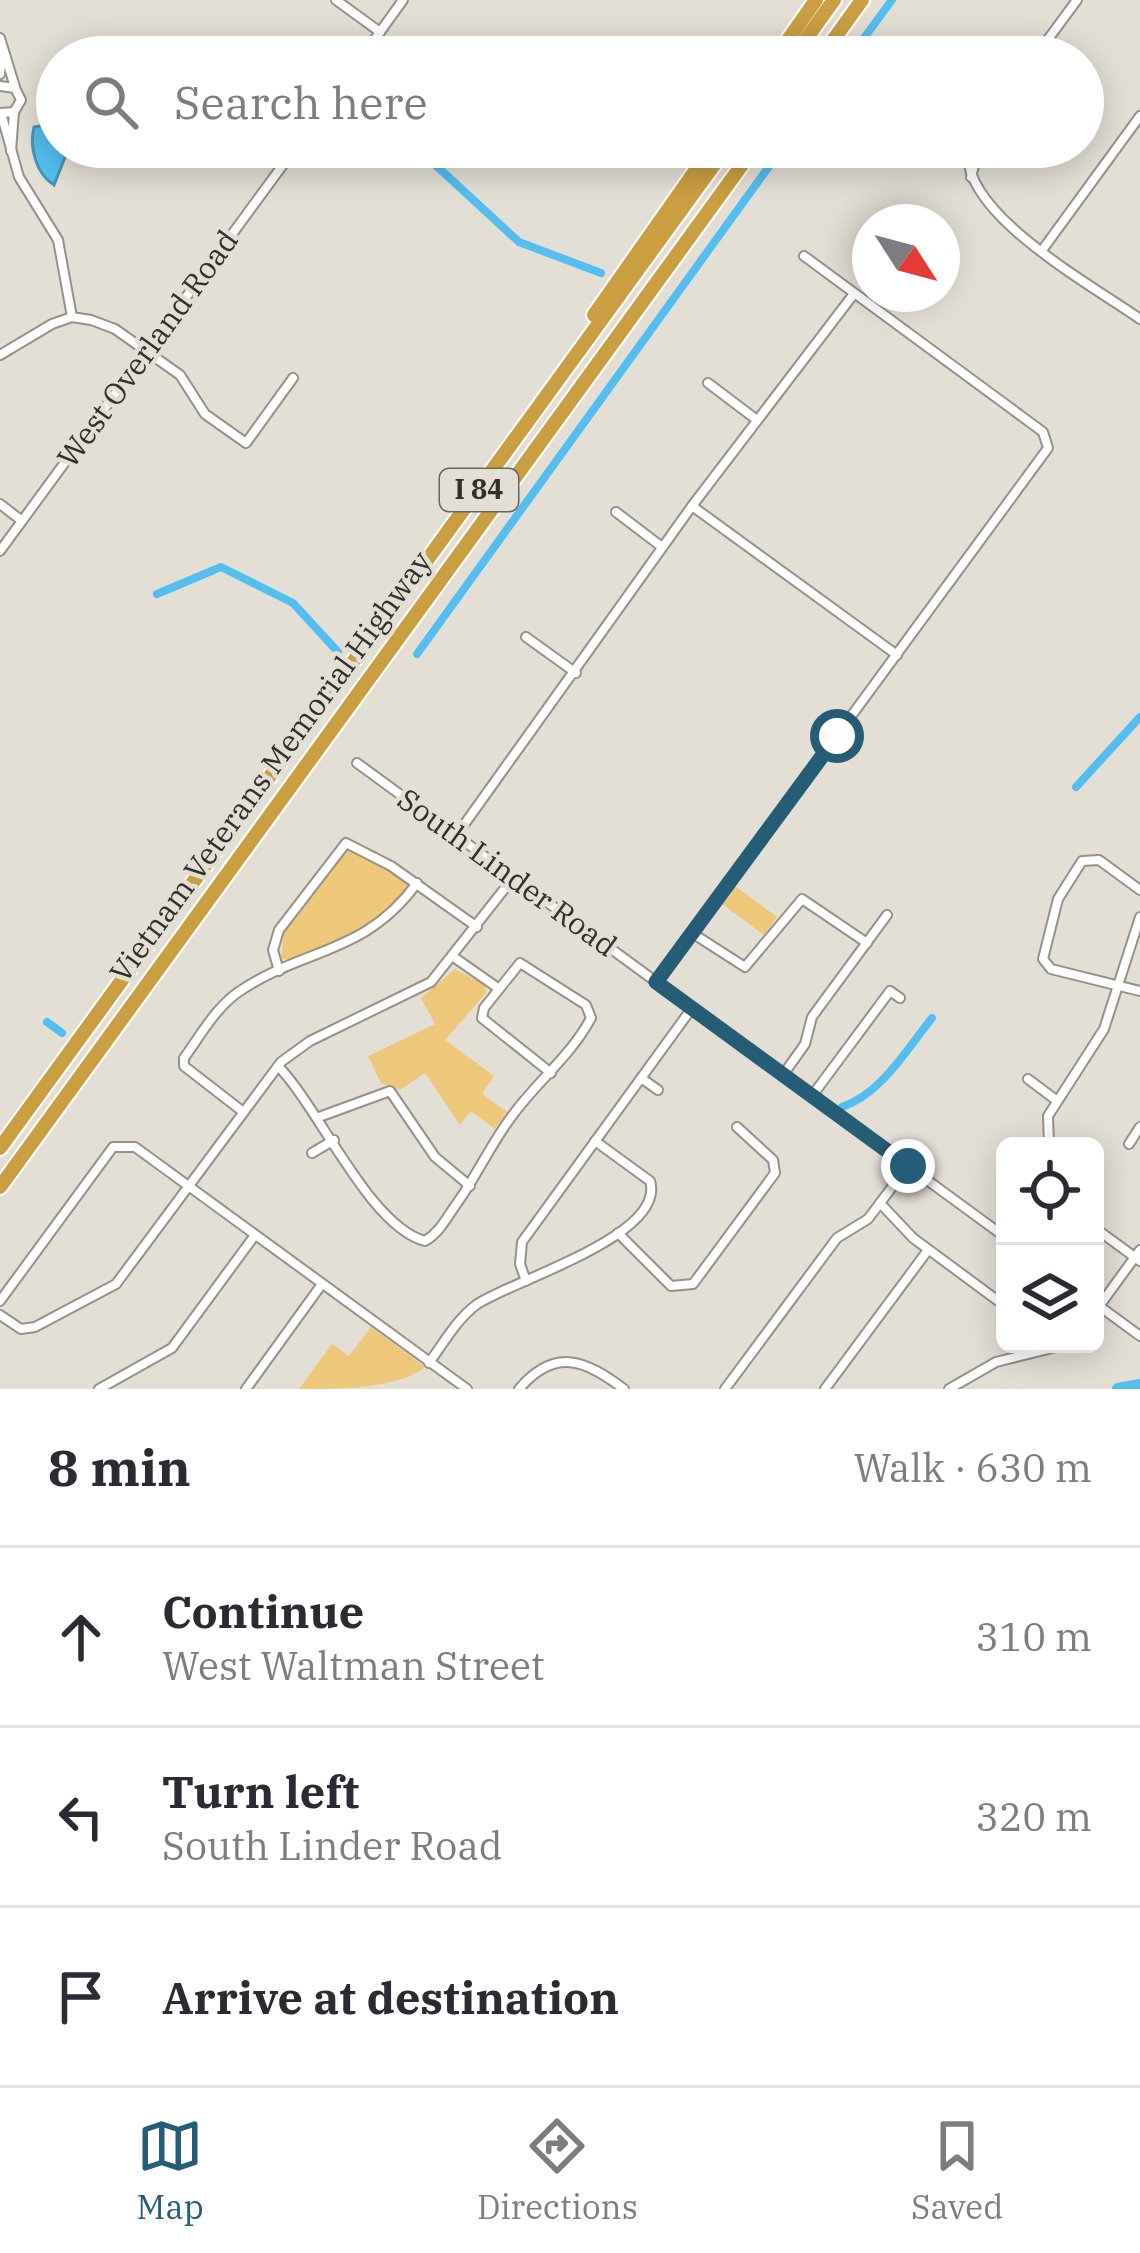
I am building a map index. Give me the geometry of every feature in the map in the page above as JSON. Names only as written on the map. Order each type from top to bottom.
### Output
[{"type":"highway","points":[[791,36],[816,0]]},
{"type":"highway","points":[[808,36],[834,0]]},
{"type":"highway","points":[[836,36],[862,0]]},
{"type":"highway","points":[[554,386],[592,318],[697,168]]},
{"type":"highway","name":"Vietnam Veterans Memorial Highway","points":[[0,1148],[713,168]]},
{"type":"highway","name":"Vietnam Veterans Memorial Highway","points":[[0,1186],[740,168]]},
{"type":"street","points":[[336,0],[380,32]]},
{"type":"street","points":[[377,36],[404,0]]},
{"type":"street","points":[[1050,36],[1077,0]]},
{"type":"street","points":[[0,74],[2,43]]},
{"type":"street","points":[[2,43],[21,100],[14,112],[11,152]]},
{"type":"street","points":[[0,86],[15,88]]},
{"type":"street","points":[[14,112],[0,113],[19,177],[58,240],[72,317]]},
{"type":"street","points":[[1104,165],[1140,116]]},
{"type":"street","name":"West Overland Road","points":[[0,551],[281,168]]},
{"type":"street","points":[[970,168],[975,189],[987,207],[1140,319]]},
{"type":"street","points":[[971,177],[973,168]]},
{"type":"street","points":[[1043,249],[1102,168]]},
{"type":"street","points":[[804,256],[852,294]]},
{"type":"street","points":[[456,836],[692,506],[852,296]]},
{"type":"street","points":[[656,982],[1043,457],[1048,440],[876,312]]},
{"type":"street","points":[[0,355],[72,317],[115,328],[188,382],[205,414],[246,443],[293,378]]},
{"type":"street","points":[[708,383],[757,420]]},
{"type":"street","points":[[0,504],[22,521]]},
{"type":"street","points":[[692,506],[897,655]]},
{"type":"street","points":[[616,512],[662,548]]},
{"type":"street","points":[[526,638],[576,673]]},
{"type":"street","name":"South Linder Road","points":[[357,764],[996,1230]]},
{"type":"street","points":[[279,972],[273,950],[278,930],[346,843],[416,883],[477,927]]},
{"type":"street","points":[[1140,890],[1100,860],[1088,858],[1058,899],[1043,959],[1051,969],[1140,991]]},
{"type":"street","points":[[0,1315],[21,1328],[35,1327],[107,1292],[278,1066],[310,1041],[418,991],[455,957],[513,878]]},
{"type":"street","points":[[242,1111],[184,1066],[221,1008],[279,972],[376,929],[416,883]]},
{"type":"street","points":[[692,933],[746,967],[802,898],[867,943]]},
{"type":"street","points":[[783,1075],[805,1044],[812,1018],[887,915]]},
{"type":"street","points":[[1049,1137],[1048,1116],[1056,1100],[1098,1042],[1140,917]]},
{"type":"street","points":[[455,957],[498,988]]},
{"type":"street","points":[[278,1066],[384,1213],[425,1241],[470,1186],[512,1115],[551,1073],[592,1013],[520,963],[498,988],[482,1018],[551,1073]]},
{"type":"street","points":[[812,1096],[890,991],[900,998]]},
{"type":"street","points":[[526,1281],[520,1264],[522,1242],[692,1008]]},
{"type":"street","points":[[641,1078],[658,1090]]},
{"type":"street","points":[[1028,1078],[1056,1100]]},
{"type":"street","points":[[319,1117],[390,1091],[435,1157],[470,1186]]},
{"type":"street","points":[[618,1233],[671,1286],[682,1289],[693,1284],[770,1181],[776,1164],[737,1127]]},
{"type":"street","points":[[1130,1144],[1140,1127]]},
{"type":"street","points":[[312,1153],[334,1140]]},
{"type":"street","points":[[429,1364],[473,1307],[618,1233],[647,1204],[653,1189],[644,1175],[596,1141]]},
{"type":"street","points":[[0,1301],[113,1148],[123,1144],[188,1186],[464,1388]]},
{"type":"street","points":[[725,1389],[837,1238],[868,1219],[908,1166]]},
{"type":"street","points":[[880,1203],[928,1250],[996,1299]]},
{"type":"street","points":[[1104,1234],[1138,1256],[1104,1297]]},
{"type":"street","points":[[99,1389],[172,1348],[255,1235]]},
{"type":"street","points":[[826,1389],[928,1250]]},
{"type":"street","points":[[246,1389],[322,1284]]},
{"type":"street","points":[[1104,1312],[1140,1336]]},
{"type":"street","points":[[949,1389],[1017,1353]]},
{"type":"street","points":[[519,1389],[534,1375],[574,1360],[624,1389]]},
{"type":"shaded area","points":[[354,847],[406,880],[407,890],[354,933],[291,961],[281,958],[284,931],[344,849]]},
{"type":"shaded area","points":[[735,886],[777,917],[764,935],[722,904]]},
{"type":"shaded area","points":[[455,969],[485,985],[486,993],[445,1040],[494,1076],[482,1094],[507,1112],[495,1129],[471,1111],[460,1125],[425,1073],[400,1090],[381,1083],[368,1056],[435,1024],[421,998]]},
{"type":"shaded area","points":[[371,1327],[425,1367],[384,1384],[299,1389],[332,1344],[349,1356]]},
{"type":"water","points":[[39,168],[61,168],[54,185]]},
{"type":"waterway","points":[[865,36],[892,0]]},
{"type":"waterway","points":[[439,168],[519,242],[601,273]]},
{"type":"waterway","points":[[417,654],[768,168]]},
{"type":"waterway","points":[[157,594],[221,567],[293,603],[338,652]]},
{"type":"waterway","points":[[1076,787],[1140,717]]},
{"type":"waterway","points":[[842,1107],[881,1081],[932,1018]]},
{"type":"waterway","points":[[47,1022],[62,1033]]},
{"type":"waterway","points":[[1118,1389],[1140,1385]]},
{"type":"route","points":[[837,736],[656,982],[908,1166]]}]
